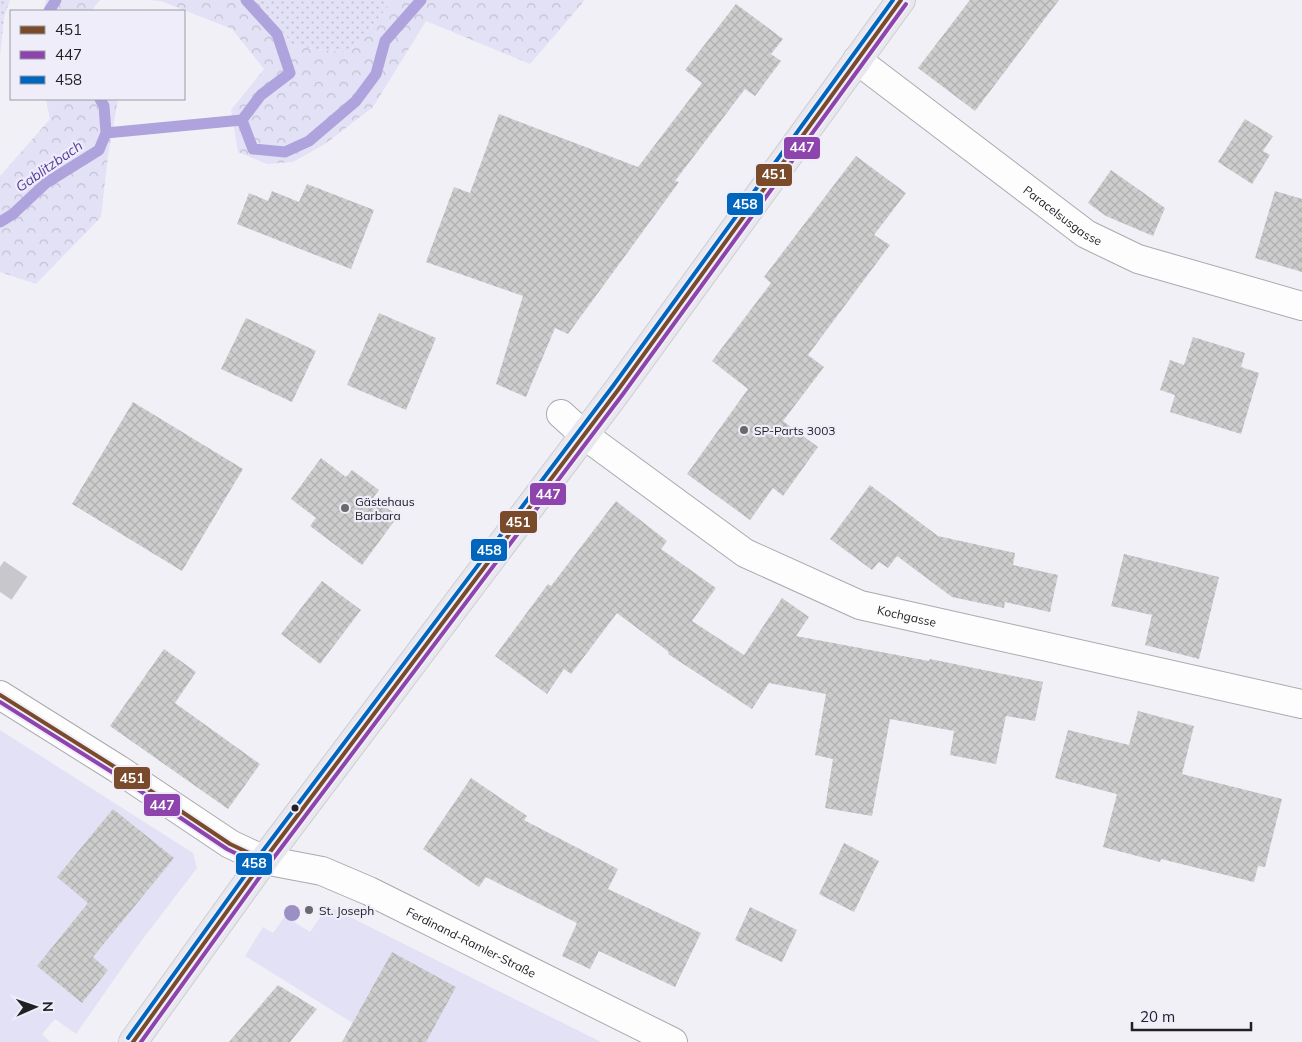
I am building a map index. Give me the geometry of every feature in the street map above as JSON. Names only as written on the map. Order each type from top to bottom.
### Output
[{"type":"main road","points":[[133,1042],[264,860],[584,436],[901,0]]},
{"type":"street","name":"Paracelsusgasse","points":[[857,60],[1086,234],[1138,259],[1302,306]]},
{"type":"street","name":"Kochgasse","points":[[560,414],[584,436],[745,553],[860,606],[1302,704]]},
{"type":"street","name":"Ferdinand-Ramler-Straße","points":[[0,695],[118,769],[230,844],[264,860],[322,871],[369,891],[672,1042]]},
{"type":"green space","points":[[0,0],[10,0],[4,17],[0,56]]},
{"type":"green space","points":[[46,0],[100,0],[92,10],[43,10]]},
{"type":"green space","points":[[148,0],[256,0],[294,46],[348,53],[392,0],[585,0],[530,64],[426,21],[373,107],[325,144],[293,162],[267,164],[238,152],[231,110],[264,69],[232,29],[161,1]]},
{"type":"green space","points":[[256,0],[392,0],[348,53],[294,46]]},
{"type":"green space","points":[[46,100],[118,100],[108,156],[101,217],[36,284],[0,272],[0,176],[50,119]]},
{"type":"green space","points":[[0,730],[193,853],[197,868],[136,948],[76,1034],[55,1019],[42,1034],[50,1042],[0,1042]]},
{"type":"green space","points":[[328,906],[601,1042],[383,1042],[245,956],[263,927],[273,933],[285,916],[310,932]]},
{"type":"building","points":[[970,0],[1059,0],[975,111],[918,68]]},
{"type":"building","points":[[736,4],[783,39],[771,54],[781,61],[755,96],[745,89],[675,181],[679,182],[568,334],[555,328],[526,397],[496,384],[523,296],[426,262],[454,187],[470,193],[499,114],[638,167],[702,83],[685,70]]},
{"type":"building","points":[[1245,119],[1273,136],[1263,151],[1270,155],[1252,184],[1218,162]]},
{"type":"building","points":[[856,156],[906,193],[874,235],[890,245],[808,355],[824,367],[783,421],[818,447],[783,496],[773,488],[750,520],[687,474],[748,389],[712,361],[771,283],[764,277]]},
{"type":"building","points":[[1111,170],[1165,208],[1153,236],[1106,216],[1088,203]]},
{"type":"building","points":[[307,184],[374,210],[351,269],[237,224],[249,193],[268,201],[272,191],[299,202]]},
{"type":"building","points":[[1275,191],[1302,199],[1302,272],[1255,258]]},
{"type":"building","points":[[379,313],[436,338],[406,410],[347,385]]},
{"type":"building","points":[[246,318],[316,351],[292,402],[221,369]]},
{"type":"building","points":[[1193,337],[1245,353],[1241,367],[1259,373],[1241,434],[1170,412],[1175,395],[1160,390],[1170,360],[1184,365]]},
{"type":"building","points":[[133,402],[243,469],[182,571],[72,504]]},
{"type":"building","name":"Gästehaus Barbara","points":[[321,458],[346,477],[352,470],[379,490],[373,498],[398,516],[362,565],[310,526],[316,518],[291,499]]},
{"type":"building","points":[[870,485],[938,536],[1015,553],[1013,565],[1058,575],[1050,612],[1005,602],[1004,608],[952,597],[897,556],[888,568],[879,562],[872,570],[830,539]]},
{"type":"building","points":[[616,501],[667,541],[661,549],[716,588],[692,621],[744,655],[782,598],[809,617],[796,636],[929,661],[930,659],[1043,682],[1035,721],[1006,716],[996,764],[950,755],[954,731],[890,719],[872,816],[825,808],[833,759],[815,755],[826,694],[769,683],[752,709],[668,654],[669,652],[617,613],[571,674],[564,669],[547,694],[495,656],[548,584],[551,586]]},
{"type":"building","points":[[1124,554],[1219,577],[1199,659],[1145,645],[1152,615],[1111,606]]},
{"type":"building","points":[[322,581],[361,610],[320,664],[281,634]]},
{"type":"building","points":[[164,649],[196,672],[175,703],[260,764],[228,809],[110,726]]},
{"type":"building","points":[[1138,711],[1194,726],[1182,774],[1282,799],[1265,867],[1258,866],[1254,882],[1161,859],[1160,862],[1103,847],[1117,794],[1055,778],[1068,730],[1129,745]]},
{"type":"building","points":[[471,778],[527,816],[524,820],[618,869],[608,889],[701,933],[675,987],[599,951],[590,969],[562,956],[577,923],[486,877],[479,887],[423,849]]},
{"type":"building","points":[[113,809],[174,858],[93,957],[108,970],[82,1003],[37,966],[88,903],[57,877]]},
{"type":"building","points":[[844,843],[879,861],[854,912],[819,894]]},
{"type":"building","points":[[750,907],[797,930],[782,962],[735,940]]},
{"type":"building","points":[[392,952],[456,987],[426,1042],[342,1042]]},
{"type":"building","points":[[278,985],[317,1009],[290,1042],[229,1042]]},
{"type":"waterway","name":"Gablitzbach","points":[[50,10],[56,0]]},
{"type":"waterway","name":"Gablitzbach","points":[[246,0],[277,34],[290,73],[261,95],[242,120],[253,149],[285,152],[309,141],[356,101],[376,74],[385,41],[421,0]]},
{"type":"waterway","name":"Gablitzbach","points":[[0,222],[13,214],[46,183],[99,150],[106,133],[104,106],[101,100]]},
{"type":"waterway","points":[[106,133],[242,120]]},
{"type":"tunnel","points":[[0,592],[21,561]]},
{"type":"transit line","name":"458","points":[[128,1038],[259,856],[613,386],[893,0]]},
{"type":"transit line","name":"451","points":[[133,1042],[264,860],[618,390],[901,0]]},
{"type":"transit line","name":"447","points":[[141,1042],[269,864],[623,394],[906,4]]},
{"type":"transit line","name":"451","points":[[0,695],[118,769],[230,844],[264,860]]},
{"type":"transit line","name":"447","points":[[0,702],[115,774],[227,849],[261,866]]},
{"type":"place","name":"SP-Parts 3003","points":[[744,430]]},
{"type":"place","name":"Gästehaus Barbara","points":[[345,508]]},
{"type":"place","name":"St. Joseph","points":[[309,910]]}]
